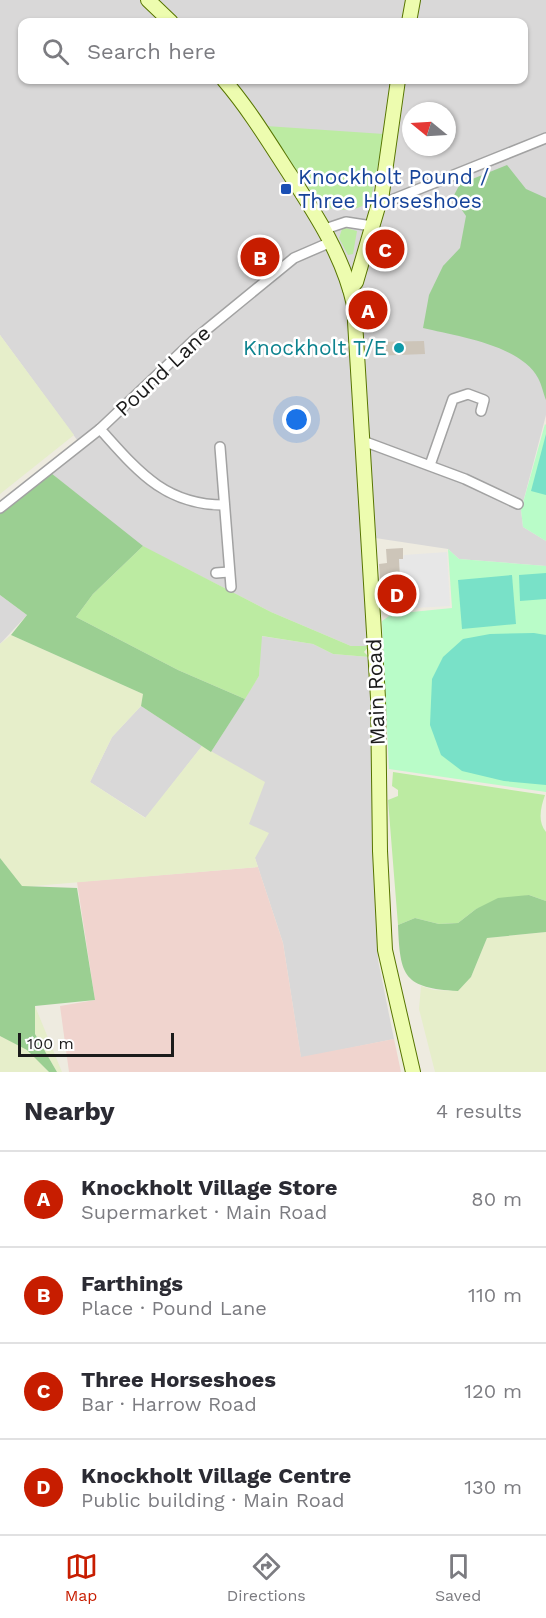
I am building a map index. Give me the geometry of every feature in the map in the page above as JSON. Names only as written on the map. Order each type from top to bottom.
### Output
[{"type":"street","points":[[148,0],[167,18]]},
{"type":"street","points":[[410,18],[413,0]]},
{"type":"street","name":"Main Road","points":[[227,84],[269,142],[328,235],[351,289],[356,324],[378,698],[380,851],[386,950],[413,1072]]},
{"type":"street","points":[[351,289],[356,282],[379,205],[387,167],[397,84]]},
{"type":"street","points":[[379,205],[546,138]]},
{"type":"street","name":"Pound Lane","points":[[0,508],[100,429],[195,339],[294,258],[346,222],[372,226]]},
{"type":"street","points":[[430,465],[453,399],[468,394],[484,400],[481,411]]},
{"type":"street","points":[[100,429],[141,474],[159,488],[201,505],[224,505]]},
{"type":"street","points":[[363,441],[430,465],[518,504]]},
{"type":"street","points":[[223,452],[224,505],[231,586]]},
{"type":"street","points":[[216,573],[230,572]]},
{"type":"shaded area","points":[[0,0],[546,0],[546,415],[521,510],[523,527],[546,541],[546,566],[459,559],[448,549],[362,536],[369,646],[351,646],[271,612],[138,544],[51,473],[83,448],[0,335]]},
{"type":"shaded area","points":[[447,552],[450,606],[415,608],[413,578],[400,579],[399,559],[403,559],[404,555]]},
{"type":"shaded area","points":[[0,595],[27,615],[0,644]]},
{"type":"shaded area","points":[[261,636],[313,644],[333,654],[369,657],[378,960],[394,1039],[301,1058],[283,943],[255,858],[249,824],[211,752],[259,676]]},
{"type":"shaded area","points":[[141,706],[202,746],[146,818],[90,782],[112,737]]},
{"type":"shaded area","points":[[258,867],[283,943],[301,1057],[394,1039],[401,1072],[69,1072],[60,1006],[95,1000],[77,882]]},
{"type":"green space","points":[[266,126],[384,134],[371,199],[354,209],[322,207]]},
{"type":"green space","points":[[507,165],[526,189],[546,198],[546,400],[538,378],[518,357],[487,344],[423,328],[429,295],[443,266],[460,248],[466,216],[453,197],[460,184]]},
{"type":"green space","points":[[342,229],[357,231],[353,254],[348,255],[339,238]]},
{"type":"green space","points":[[0,335],[74,435],[0,494]]},
{"type":"green space","points":[[545,424],[546,541],[523,527],[521,510]]},
{"type":"green space","points":[[546,434],[546,495],[531,491]]},
{"type":"green space","points":[[51,473],[143,546],[93,594],[76,617],[178,670],[245,699],[211,752],[141,706],[143,694],[11,635],[27,615],[0,595],[0,514]]},
{"type":"green space","points":[[143,546],[271,612],[351,646],[369,646],[364,652],[369,657],[333,654],[313,644],[262,636],[259,676],[245,699],[178,670],[76,617],[93,594]]},
{"type":"green space","points":[[448,549],[459,559],[546,566],[546,792],[389,769],[382,621],[392,614],[452,608]]},
{"type":"green space","points":[[546,573],[546,599],[520,601],[519,575]]},
{"type":"green space","points":[[512,575],[516,624],[462,629],[458,580]]},
{"type":"green space","points":[[490,634],[546,635],[546,785],[504,781],[462,771],[441,755],[430,725],[432,679],[443,657],[463,639]]},
{"type":"green space","points":[[11,635],[143,694],[141,706],[112,737],[90,782],[145,818],[202,746],[265,782],[249,824],[269,833],[255,858],[258,867],[22,887],[0,858],[0,644]]},
{"type":"green space","points":[[393,772],[545,795],[541,823],[546,832],[546,901],[529,895],[476,909],[458,923],[439,924],[415,918],[398,925],[388,800],[398,796],[398,790],[392,786]]},
{"type":"green space","points":[[0,858],[22,886],[77,888],[95,1000],[35,1006],[35,1034],[57,1072],[49,1072],[27,1050],[0,1036]]},
{"type":"green space","points":[[529,895],[546,901],[546,932],[487,938],[471,977],[458,991],[426,987],[416,983],[408,976],[401,957],[398,925],[415,918],[439,924],[458,923],[476,909],[498,898]]},
{"type":"green space","points":[[546,932],[546,1072],[435,1072],[419,1009],[421,986],[434,990],[458,991],[471,977],[487,938]]},
{"type":"green space","points":[[35,1006],[62,1072],[57,1072],[35,1034]]},
{"type":"green space","points":[[0,1036],[27,1049],[49,1072],[0,1072]]},
{"type":"building","points":[[388,229],[401,234],[390,271],[376,266],[376,260]]},
{"type":"building","points":[[266,246],[271,257],[255,268],[249,257]]},
{"type":"building","name":"Knockholt T/E","points":[[424,341],[425,354],[373,356],[373,342]]},
{"type":"building","points":[[403,548],[403,559],[399,559],[400,579],[413,578],[415,608],[382,611],[379,564],[387,563],[386,549]]},
{"type":"place","name":"Knockholt Pound / Three Horseshoes","points":[[286,189]]},
{"type":"place","name":"Three Horseshoes","points":[[385,249]]},
{"type":"place","name":"Farthings","points":[[260,257]]},
{"type":"place","name":"Knockholt Village Store","points":[[368,310]]},
{"type":"place","name":"Knockholt T/E","points":[[399,348]]},
{"type":"place","name":"Knockholt Village Centre","points":[[397,594]]}]
